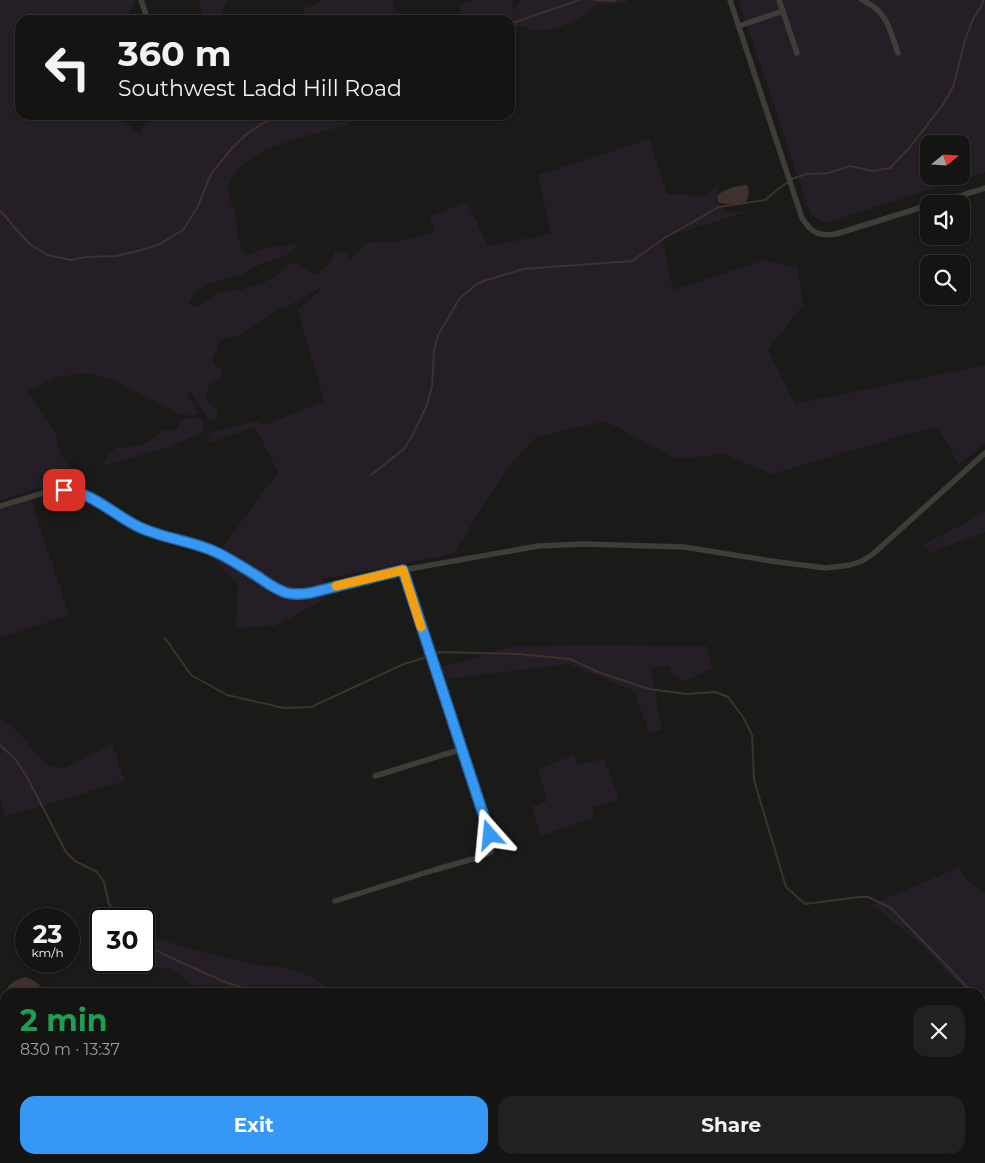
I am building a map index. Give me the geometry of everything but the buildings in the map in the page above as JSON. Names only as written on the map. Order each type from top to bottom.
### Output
[{"type":"street","points":[[141,0],[146,15]]},
{"type":"street","points":[[730,0],[802,218],[807,226],[813,232],[828,236],[920,209]]},
{"type":"street","points":[[779,0],[797,53]]},
{"type":"street","points":[[862,0],[874,6],[884,17],[890,26],[898,53]]},
{"type":"street","points":[[739,26],[782,10]]},
{"type":"street","points":[[963,195],[985,188]]},
{"type":"street","points":[[0,506],[50,491],[79,492],[91,497],[139,527],[213,551],[281,591],[293,594],[313,592],[403,570],[528,546],[584,544],[684,546],[822,568],[848,566],[862,561],[985,453]]},
{"type":"street","points":[[335,901],[480,857],[491,852],[493,846],[403,570]]},
{"type":"street","points":[[375,776],[462,749]]},
{"type":"shaded area","points":[[0,0],[136,0],[127,15],[15,15],[15,120],[123,120],[139,134],[147,120],[356,120],[343,126],[298,138],[263,151],[237,169],[228,188],[232,206],[236,213],[237,233],[242,250],[248,255],[267,248],[295,244],[296,247],[286,255],[263,263],[245,273],[206,285],[194,295],[189,303],[193,307],[199,307],[218,293],[242,290],[248,286],[265,282],[288,265],[296,263],[312,274],[317,273],[326,266],[335,252],[346,254],[350,260],[365,243],[400,241],[435,231],[429,217],[467,202],[488,246],[551,234],[538,175],[650,139],[667,194],[706,196],[719,183],[715,201],[726,211],[746,212],[662,238],[673,290],[765,260],[798,268],[803,305],[768,350],[795,404],[985,365],[985,443],[959,465],[937,426],[772,474],[724,454],[677,459],[605,421],[535,438],[507,468],[453,554],[323,579],[326,598],[275,626],[236,628],[238,584],[213,560],[278,472],[255,427],[210,443],[207,434],[255,421],[265,425],[324,401],[297,308],[310,300],[324,286],[279,309],[241,334],[232,338],[222,338],[212,358],[214,364],[222,371],[222,376],[208,384],[209,390],[206,394],[207,400],[218,412],[217,417],[213,420],[209,420],[191,391],[189,391],[188,395],[197,414],[189,416],[178,413],[116,381],[88,373],[56,377],[27,392],[56,434],[60,454],[71,468],[51,479],[52,483],[0,501]]},
{"type":"shaded area","points":[[198,0],[231,0],[228,1],[222,11],[223,15],[203,15]]},
{"type":"shaded area","points":[[321,0],[393,0],[396,11],[400,15],[302,15],[304,9]]},
{"type":"shaded area","points":[[473,0],[512,0],[513,11],[522,0],[627,0],[627,2],[593,6],[585,14],[570,23],[553,29],[536,31],[521,26],[515,27],[515,15],[459,15],[461,4]]},
{"type":"shaded area","points":[[738,0],[985,0],[985,172],[970,177],[970,135],[920,135],[920,185],[944,185],[825,223],[813,217]]},
{"type":"shaded area","points":[[747,185],[749,191],[747,201],[732,204],[718,202],[717,196],[727,189]]},
{"type":"shaded area","points":[[190,418],[202,420],[204,424],[203,429],[199,434],[166,448],[99,467],[115,448],[133,447],[146,443],[164,430],[174,431],[182,421]]},
{"type":"shaded area","points":[[31,499],[70,615],[0,638],[0,509]]},
{"type":"shaded area","points":[[985,512],[985,532],[929,553],[923,545]]},
{"type":"shaded area","points":[[513,646],[707,646],[712,669],[685,681],[670,674],[670,666],[651,667],[662,730],[649,732],[634,691],[569,664],[445,679],[439,668]]},
{"type":"shaded area","points":[[0,718],[19,733],[44,763],[62,769],[113,744],[125,781],[5,817],[0,801]]},
{"type":"shaded area","points":[[574,755],[578,765],[604,759],[619,799],[592,808],[594,817],[541,836],[532,807],[547,801],[538,769]]},
{"type":"shaded area","points":[[960,867],[964,876],[976,888],[985,893],[985,988],[963,988],[918,942],[879,910],[868,906]]},
{"type":"shaded area","points":[[155,937],[189,949],[253,964],[286,968],[313,977],[328,988],[197,988],[170,969],[155,966]]},
{"type":"shaded area","points":[[26,977],[39,984],[41,988],[7,988],[15,981]]},
{"type":"waterway","points":[[515,22],[579,0]]},
{"type":"waterway","points":[[595,0],[616,0]]},
{"type":"waterway","points":[[371,475],[404,449],[412,436],[427,405],[432,386],[434,351],[438,335],[460,298],[477,284],[523,269],[632,261],[666,237],[719,207],[765,200],[794,178],[807,174],[828,173],[850,166],[872,171],[890,168],[910,147],[942,106],[953,87],[965,40],[983,0]]},
{"type":"waterway","points":[[0,211],[30,244],[47,255],[71,260],[86,257],[116,256],[160,244],[183,230],[197,208],[211,174],[232,148],[248,133],[270,120]]},
{"type":"waterway","points":[[165,638],[191,675],[227,695],[284,708],[311,707],[404,664],[427,657]]},
{"type":"waterway","points":[[435,654],[440,652],[518,654],[570,659],[598,672],[649,689],[687,694],[715,692],[728,697],[743,717],[752,735],[754,780],[786,887],[805,904],[868,897],[891,908],[968,988]]},
{"type":"waterway","points":[[0,745],[16,760],[27,777],[66,852],[75,861],[97,872],[104,882],[109,904],[112,908]]},
{"type":"waterway","points":[[155,949],[225,982],[244,988]]},
{"type":"slow traffic","points":[[336,586],[403,570],[421,627]]},
{"type":"route","points":[[64,490],[72,490],[91,497],[142,528],[218,553],[286,593],[310,593],[403,570],[490,835]]}]
